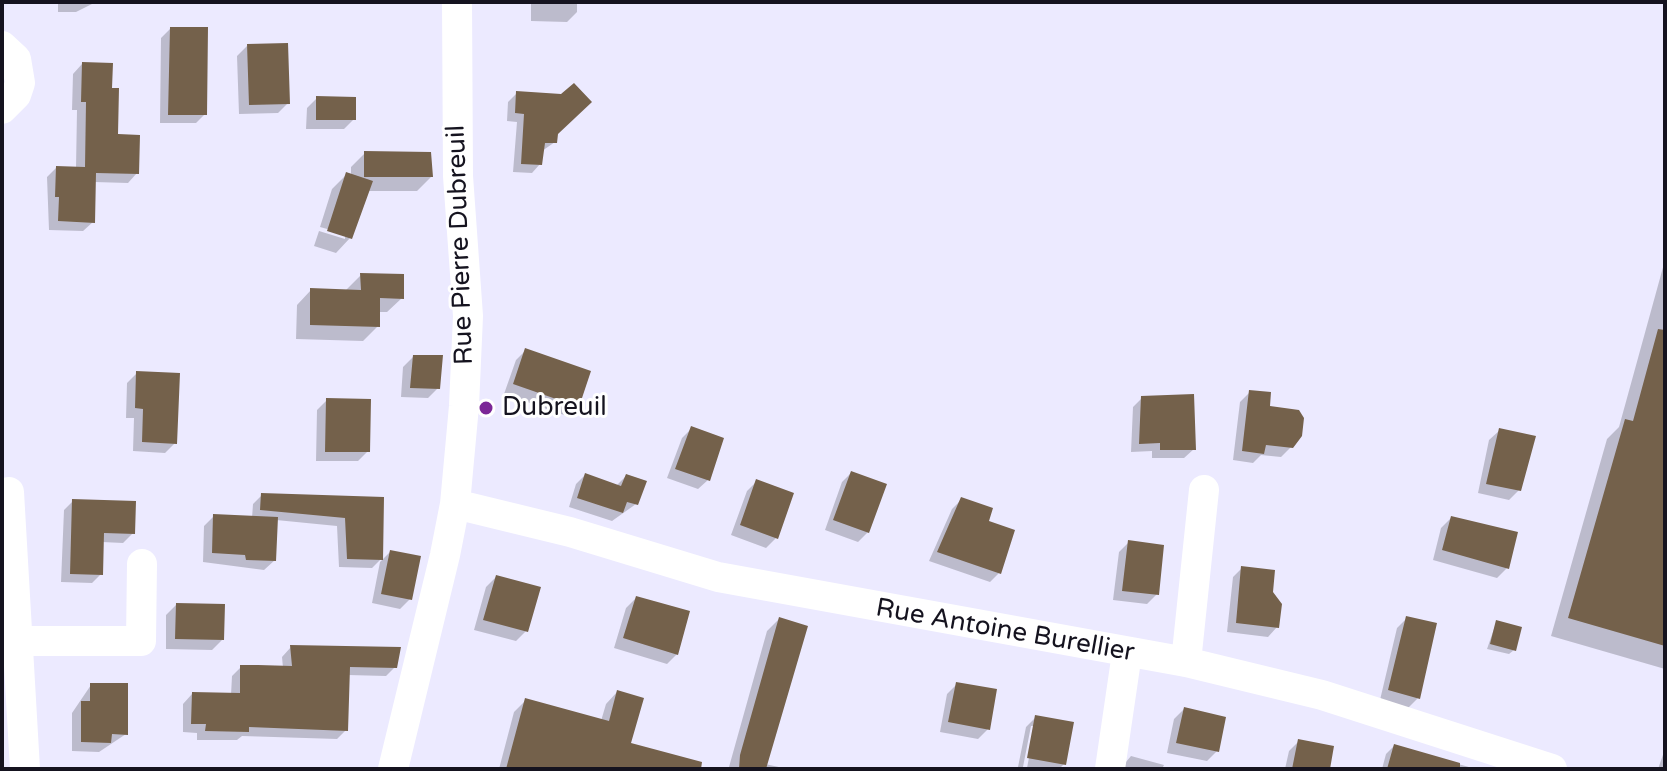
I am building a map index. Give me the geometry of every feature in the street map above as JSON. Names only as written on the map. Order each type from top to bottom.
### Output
[{"type":"street","name":"Rue Pierre Dubreuil","points":[[393,769],[455,504],[468,316],[458,176],[457,2]]},
{"type":"street","points":[[2,46],[16,59],[20,83],[16,95],[2,109]]},
{"type":"street","points":[[1186,662],[1204,490]]},
{"type":"street","points":[[9,492],[25,769]]},
{"type":"street","name":"Rue Antoine Burellier","points":[[455,504],[570,532],[718,577],[1186,662],[1322,695],[1552,769]]},
{"type":"street","points":[[17,641],[141,641],[142,564]]},
{"type":"street","points":[[1110,769],[1127,653]]},
{"type":"building","points":[[170,27],[208,27],[207,115],[168,115]]},
{"type":"building","points":[[288,43],[290,104],[249,105],[247,44]]},
{"type":"building","points":[[82,62],[113,63],[112,88],[119,88],[118,134],[140,135],[139,174],[96,173],[95,223],[58,221],[59,197],[55,197],[56,166],[85,167],[86,102],[81,102]]},
{"type":"building","points":[[574,83],[592,102],[558,134],[557,143],[545,143],[542,165],[521,164],[524,114],[515,113],[516,91],[561,94]]},
{"type":"building","points":[[316,96],[356,97],[356,120],[316,120]]},
{"type":"building","points":[[364,151],[431,152],[433,177],[364,177]]},
{"type":"building","points":[[346,172],[373,181],[352,239],[327,231]]},
{"type":"building","points":[[360,273],[404,274],[404,299],[380,298],[380,327],[310,325],[310,288],[361,290]]},
{"type":"building","points":[[1658,329],[1665,330],[1665,646],[1568,618],[1625,419],[1633,421]]},
{"type":"building","points":[[525,348],[591,371],[579,407],[513,384]]},
{"type":"building","points":[[413,355],[443,355],[440,389],[410,388]]},
{"type":"building","points":[[136,371],[180,373],[177,444],[142,442],[143,409],[135,408]]},
{"type":"building","points":[[1249,390],[1271,392],[1270,406],[1299,410],[1304,418],[1302,436],[1293,448],[1266,445],[1264,454],[1242,451]]},
{"type":"building","points":[[1194,394],[1196,450],[1160,450],[1160,443],[1139,444],[1141,396]]},
{"type":"building","points":[[326,398],[371,399],[370,452],[325,452]]},
{"type":"building","points":[[691,426],[724,438],[710,481],[675,469]]},
{"type":"building","points":[[1499,428],[1536,436],[1521,491],[1486,484]]},
{"type":"building","points":[[851,471],[887,484],[869,533],[833,520]]},
{"type":"building","points":[[585,473],[621,486],[626,474],[647,481],[638,505],[627,502],[623,513],[577,498]]},
{"type":"building","points":[[756,479],[794,493],[778,539],[740,525]]},
{"type":"building","points":[[261,493],[384,497],[383,560],[347,559],[345,518],[260,510]]},
{"type":"building","points":[[961,497],[993,508],[989,521],[1015,530],[1001,574],[937,552]]},
{"type":"building","points":[[72,499],[136,501],[135,534],[104,533],[103,575],[70,574]]},
{"type":"building","points":[[213,514],[278,517],[276,561],[246,560],[245,555],[212,553]]},
{"type":"building","points":[[1451,516],[1518,532],[1509,569],[1442,550]]},
{"type":"building","points":[[1128,540],[1164,545],[1159,595],[1122,591]]},
{"type":"building","points":[[390,550],[421,556],[412,600],[381,594]]},
{"type":"building","points":[[1241,566],[1275,570],[1273,592],[1282,604],[1279,628],[1236,623]]},
{"type":"building","points":[[496,575],[541,587],[528,632],[483,620]]},
{"type":"building","points":[[636,596],[690,611],[678,655],[623,638]]},
{"type":"building","points":[[176,603],[225,604],[224,640],[175,639]]},
{"type":"building","points":[[1406,616],[1437,623],[1420,699],[1388,690]]},
{"type":"building","points":[[779,617],[808,626],[766,769],[739,769],[740,755]]},
{"type":"building","points":[[1496,620],[1522,627],[1516,651],[1490,644]]},
{"type":"building","points":[[290,645],[401,647],[397,668],[350,667],[348,731],[249,727],[249,732],[205,731],[206,724],[191,724],[192,692],[240,693],[240,665],[292,666]]},
{"type":"building","points":[[956,682],[997,689],[990,730],[948,722]]},
{"type":"building","points":[[90,683],[128,683],[128,735],[112,734],[111,743],[81,742],[81,701],[90,701]]},
{"type":"building","points":[[617,690],[644,698],[631,743],[702,762],[701,769],[506,769],[525,698],[609,721]]},
{"type":"building","points":[[1184,707],[1226,717],[1219,752],[1176,743]]},
{"type":"building","points":[[1035,715],[1074,722],[1066,765],[1027,758]]},
{"type":"building","points":[[1298,739],[1334,746],[1330,769],[1292,769]]},
{"type":"building","points":[[1394,744],[1460,763],[1460,769],[1387,769]]},
{"type":"place","name":"Dubreuil","points":[[486,408]]}]
